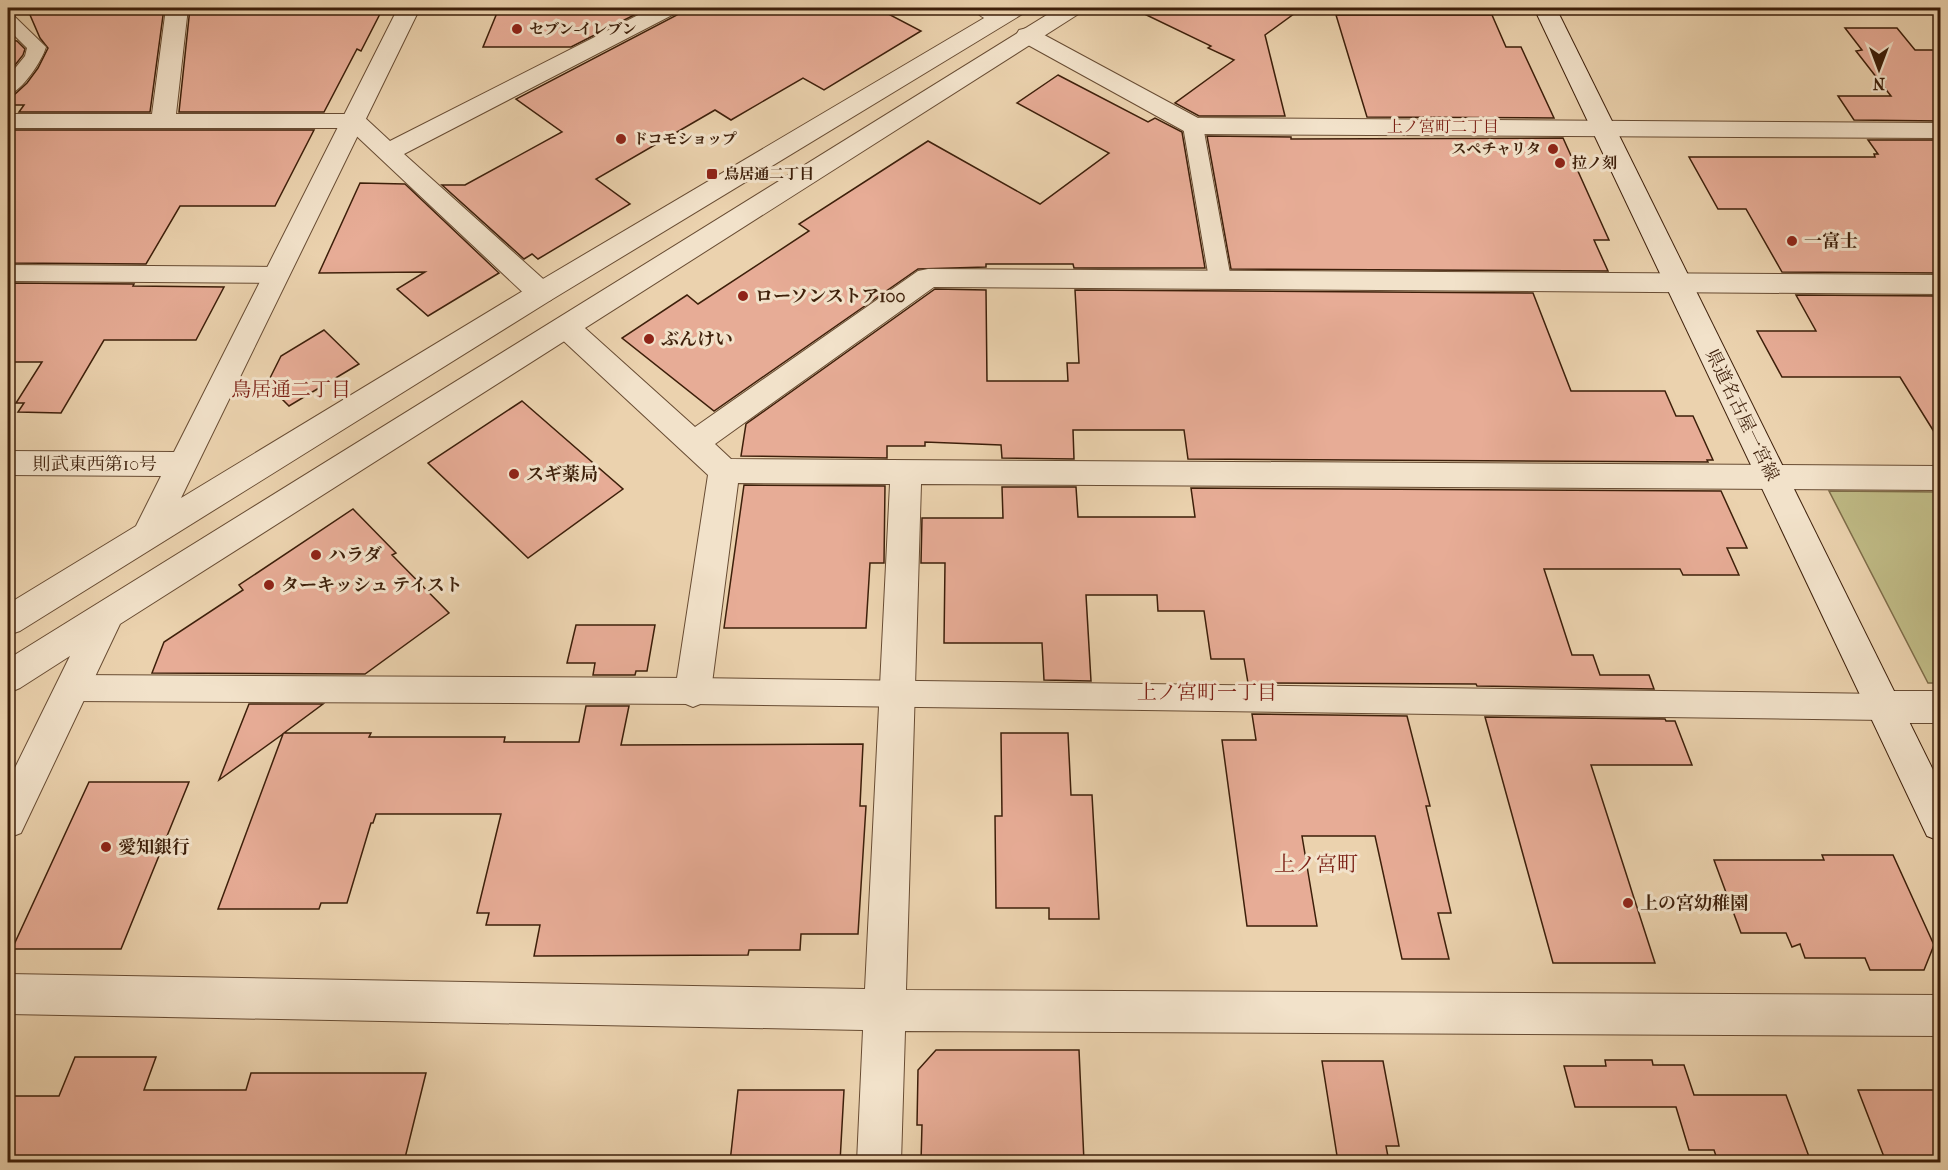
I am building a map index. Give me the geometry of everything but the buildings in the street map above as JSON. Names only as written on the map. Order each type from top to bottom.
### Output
[{"type":"street","points":[[163,121],[177,8]]},
{"type":"street","points":[[8,820],[71,688],[410,8]]},
{"type":"street","points":[[388,152],[668,8]]},
{"type":"street","points":[[8,677],[1072,8]]},
{"type":"street","name":"県道名古屋一宮線","points":[[1545,8],[1941,823]]},
{"type":"street","points":[[8,621],[1000,11]]},
{"type":"street","points":[[1027,35],[1193,126],[1941,131]]},
{"type":"street","points":[[8,120],[354,121],[541,292]]},
{"type":"street","points":[[694,443],[928,278],[1941,284]]},
{"type":"street","points":[[566,327],[724,471],[1941,478]]},
{"type":"street","name":"則武東西第10号","points":[[8,463],[183,464]]},
{"type":"street","points":[[693,691],[724,471]]},
{"type":"street","points":[[879,1162],[906,471]]},
{"type":"street","points":[[1884,707],[1941,707]]},
{"type":"street","points":[[8,994],[885,1010],[1941,1016]]},
{"type":"lane","points":[[8,20],[37,47],[34,57],[8,89]]},
{"type":"lane","points":[[1193,126],[1220,279]]},
{"type":"lane","points":[[8,273],[278,275]]},
{"type":"lane","points":[[71,688],[897,693],[1884,707]]},
{"type":"shaded area","points":[[1829,491],[1940,492],[1940,683],[1928,683]]},
{"type":"place","name":"セブン-イレブン","points":[[517,29]]},
{"type":"place","name":"ドコモショップ","points":[[621,139]]},
{"type":"place","name":"スペチャリタ","points":[[1553,149]]},
{"type":"place","name":"拉ノ刻","points":[[1560,163]]},
{"type":"place","name":"鳥居通二丁目","points":[[712,174]]},
{"type":"place","name":"一富士","points":[[1792,241]]},
{"type":"place","name":"ローソンストア100","points":[[743,296]]},
{"type":"place","name":"ぶんけい","points":[[649,339]]},
{"type":"place","name":"スギ薬局","points":[[514,474]]},
{"type":"place","name":"ハラダ","points":[[316,555]]},
{"type":"place","name":"ターキッシュ テイスト","points":[[269,585]]},
{"type":"place","name":"愛知銀行","points":[[106,847]]},
{"type":"place","name":"上の宮幼稚園","points":[[1628,903]]},
{"type":"district","name":"上ノ宮町二丁目","points":[[1443,126]]},
{"type":"district","name":"鳥居通二丁目","points":[[291,389]]},
{"type":"district","name":"上ノ宮町一丁目","points":[[1207,692]]},
{"type":"district","name":"上ノ宮町","points":[[1316,864]]}]
